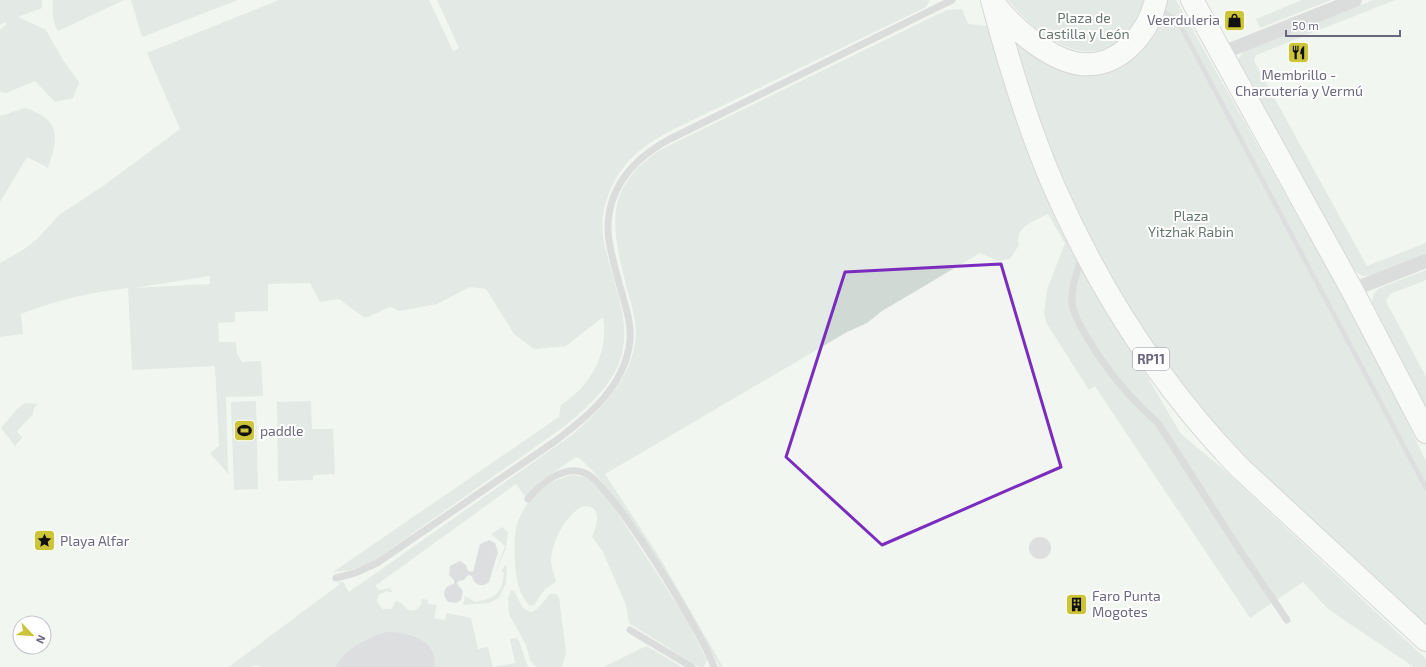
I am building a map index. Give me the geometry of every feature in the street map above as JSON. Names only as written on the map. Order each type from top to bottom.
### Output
[{"type":"main road","points":[[992,0],[1010,24],[1024,36],[1054,54],[1081,64],[1097,64],[1109,60],[1132,45],[1141,35],[1148,22],[1156,0]]},
{"type":"main road","name":"RP11","points":[[992,0],[1008,59],[1055,188],[1084,250],[1126,321],[1163,377],[1211,438],[1239,467],[1426,640]]},
{"type":"main road","points":[[1192,0],[1352,290],[1426,432]]},
{"type":"street","points":[[1222,53],[1356,0]]},
{"type":"street","points":[[1352,290],[1426,261]]},
{"type":"lane","points":[[336,578],[355,573],[377,563],[554,442],[578,424],[610,389],[625,362],[629,346],[630,332],[629,318],[610,245],[608,230],[610,212],[623,179],[631,166],[643,155],[668,140],[952,0]]},
{"type":"lane","points":[[1084,250],[1072,289],[1072,305],[1077,318],[1102,362],[1139,406],[1158,423],[1241,552],[1287,620]]},
{"type":"lane","points":[[528,499],[537,489],[559,474],[580,471],[592,476],[605,490],[660,570],[687,614],[714,667]]},
{"type":"lane","points":[[630,630],[692,667]]},
{"type":"highlighted area","points":[[1001,264],[1061,467],[882,545],[786,457],[845,272]]},
{"type":"green space","points":[[0,0],[42,0],[42,8],[18,17],[46,30],[63,60],[79,82],[73,98],[55,102],[35,81],[6,93],[0,92],[0,29],[7,24],[5,22],[0,25]]},
{"type":"green space","points":[[53,0],[124,0],[58,31],[53,16]]},
{"type":"green space","points":[[131,0],[238,0],[142,37]]},
{"type":"green space","points":[[279,0],[429,0],[453,51],[459,48],[437,0],[930,0],[926,7],[668,132],[638,152],[622,169],[610,190],[606,201],[602,225],[604,243],[620,303],[624,328],[622,354],[619,363],[603,390],[565,426],[372,562],[351,570],[333,572],[559,417],[561,405],[581,388],[596,367],[603,343],[603,317],[566,346],[534,349],[514,334],[486,289],[470,287],[437,304],[399,311],[390,307],[365,318],[339,299],[320,302],[310,283],[268,284],[268,311],[235,312],[235,322],[218,323],[219,342],[236,342],[237,354],[242,362],[261,361],[263,396],[226,397],[228,474],[210,453],[219,446],[215,366],[132,370],[128,288],[74,297],[21,314],[23,334],[0,337],[0,263],[23,250],[38,238],[59,215],[106,184],[180,129],[147,53]],"holes":[[[210,276],[210,284],[134,288]]]},
{"type":"green space","name":"Plaza de Castilla y León","points":[[1008,0],[1146,0],[1133,26],[1118,43],[1100,51],[1082,51],[1063,45],[1043,34]]},
{"type":"green space","name":"Plaza Yitzhak Rabin","points":[[1167,0],[1176,0],[1371,347],[1426,461],[1426,626],[1257,470],[1215,428],[1149,341],[1088,239],[1051,159],[1011,37],[1029,50],[1130,60],[1144,48],[1159,26]]},
{"type":"green space","points":[[1302,0],[1331,0],[1260,28],[1256,19]]},
{"type":"green space","points":[[1373,0],[1395,0],[1256,55],[1254,61],[1367,266],[1426,243],[1426,254],[1372,275],[1362,276],[1355,271],[1238,61],[1244,51]]},
{"type":"green space","points":[[962,9],[968,24],[987,26],[1021,127],[1125,339],[1181,434],[1224,470],[1426,659],[1426,667],[1414,667],[1338,616],[1326,607],[1303,582],[1250,618],[1095,386],[1089,390],[1047,324],[1044,314],[1047,290],[1065,243],[1048,214],[1031,222],[1022,229],[1018,239],[1019,245],[1010,259],[998,261],[980,253],[882,311],[867,323],[847,332],[605,474],[660,558],[723,667],[720,667],[675,590],[623,510],[598,477],[589,467],[576,457],[538,483],[526,498],[516,484],[375,586],[379,590],[390,588],[393,593],[387,591],[378,595],[377,602],[383,609],[391,609],[396,601],[401,603],[408,610],[416,610],[418,609],[422,599],[428,600],[428,604],[437,605],[434,618],[445,620],[447,613],[471,618],[478,649],[488,647],[493,667],[261,667],[256,665],[251,667],[229,667],[340,584],[338,582],[343,582],[349,592],[572,435],[602,406],[611,395],[626,371],[636,338],[632,306],[618,250],[616,213],[620,196],[628,180],[642,164],[662,149],[932,17],[947,10]]},
{"type":"green space","points":[[25,108],[36,112],[51,123],[55,138],[52,157],[48,168],[27,157],[0,202],[0,116]]},
{"type":"green space","points":[[1426,270],[1426,280],[1390,294],[1386,301],[1426,377],[1426,407],[1372,302],[1374,293],[1380,288]]},
{"type":"green space","points":[[256,401],[258,489],[234,490],[231,402]]},
{"type":"green space","points":[[311,401],[312,429],[333,429],[335,474],[313,475],[313,480],[278,481],[277,402]]},
{"type":"green space","points":[[25,403],[38,404],[34,408],[33,414],[17,431],[22,438],[15,446],[1,428],[17,409]]},
{"type":"green space","points":[[573,475],[586,477],[607,497],[684,615],[707,660],[704,667],[699,667],[629,623],[626,605],[602,550],[592,537],[596,527],[597,516],[596,511],[588,506],[581,507],[569,517],[556,538],[551,564],[556,582],[545,589],[534,605],[530,606],[526,602],[517,581],[515,569],[515,535],[517,524],[521,514],[534,496],[552,482]]},
{"type":"green space","points":[[502,527],[508,532],[506,548],[493,579],[505,546],[491,534]]},
{"type":"green space","points":[[505,565],[507,568],[506,583],[499,598],[489,603],[463,605],[465,596],[475,602],[488,599],[497,594],[502,585],[504,572],[501,572]]},
{"type":"green space","points":[[511,590],[514,591],[523,608],[531,612],[537,609],[550,594],[556,594],[559,597],[566,652],[562,667],[536,667],[530,660],[526,645],[509,614],[508,598]]},
{"type":"green space","points":[[517,638],[519,641],[528,667],[493,667],[515,663],[510,639]]},
{"type":"green space","points":[[644,647],[648,647],[682,667],[604,667]]},
{"type":"shaded area","points":[[1040,537],[1048,540],[1051,548],[1048,556],[1040,559],[1032,556],[1029,548],[1032,540]]},
{"type":"shaded area","points":[[489,540],[495,543],[498,552],[489,582],[484,585],[479,585],[475,582],[472,576],[468,575],[464,580],[458,581],[457,584],[463,591],[461,600],[456,603],[448,602],[444,593],[446,588],[454,584],[454,580],[449,575],[450,566],[460,561],[466,565],[468,571],[473,572],[480,544]]},
{"type":"shaded area","points":[[388,632],[396,632],[413,636],[427,644],[432,651],[434,667],[336,667],[342,657],[354,647],[372,637]]},
{"type":"waterway","points":[[1164,12],[1178,21],[1426,488]]},
{"type":"place","name":"Veerduleria","points":[[1235,20]]},
{"type":"place","name":"Membrillo - Charcutería y Vermú","points":[[1299,53]]},
{"type":"place","name":"paddle","points":[[244,431]]},
{"type":"place","name":"Playa Alfar","points":[[45,541]]},
{"type":"place","name":"Faro Punta Mogotes","points":[[1076,604]]}]
